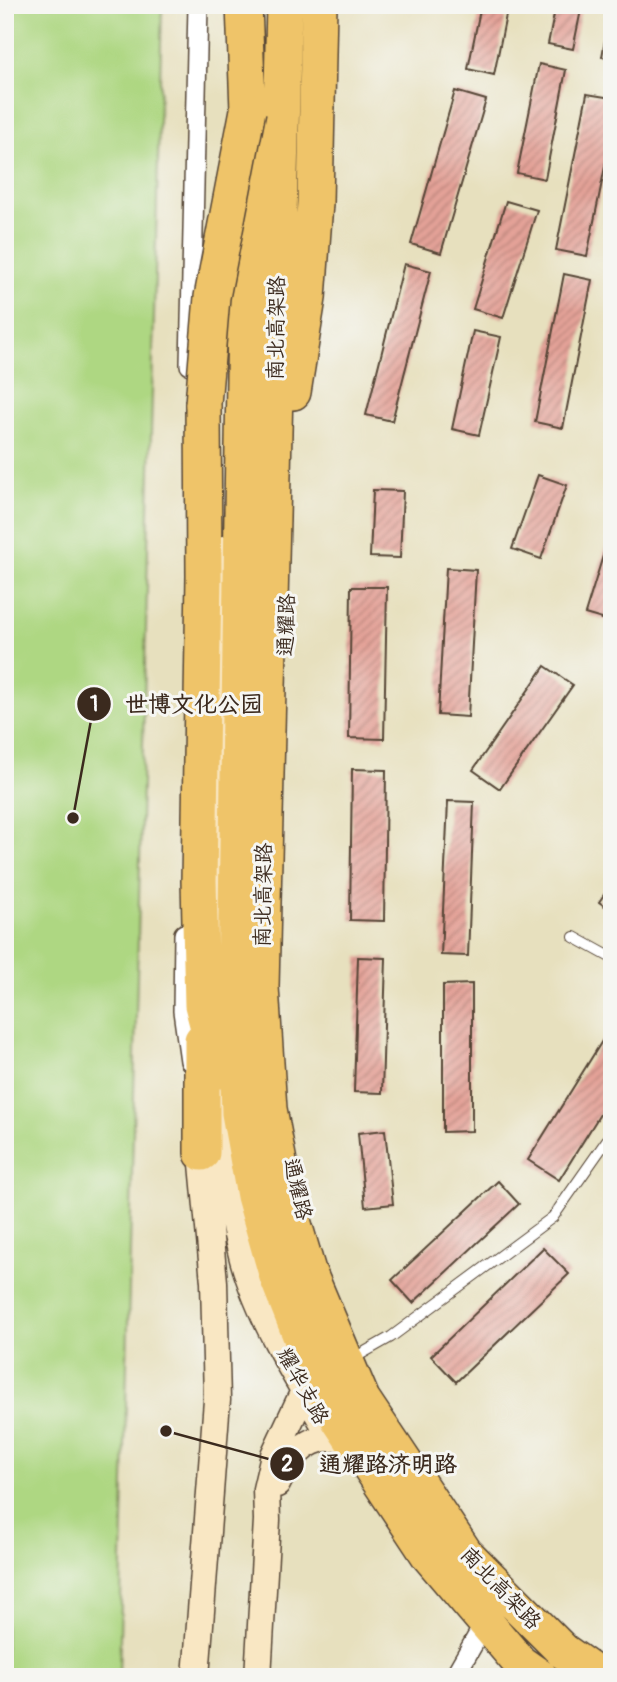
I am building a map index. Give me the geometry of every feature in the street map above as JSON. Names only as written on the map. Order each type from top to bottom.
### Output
[{"type":"highway","name":"南北高架路","points":[[244,5],[248,110],[235,983],[239,1113],[254,1196],[276,1277],[339,1420],[430,1557],[532,1673]]},
{"type":"highway","name":"南北高架路","points":[[284,5],[261,987],[269,1109],[285,1194],[308,1271],[362,1399],[465,1553],[563,1651],[600,1677]]},
{"type":"highway","points":[[292,400],[308,298],[315,203],[319,5]]},
{"type":"highway","points":[[202,1153],[200,881],[203,404],[212,297],[248,110]]},
{"type":"highway","points":[[202,1005],[219,1071]]},
{"type":"street","points":[[197,1677],[217,1400],[214,1282],[202,1153],[183,1011],[189,408],[198,5]]},
{"type":"street","points":[[219,1071],[217,883],[236,5]]},
{"type":"street","name":"通耀路","points":[[298,5],[301,118],[275,1037],[282,1116],[298,1196],[320,1278],[354,1358]]},
{"type":"street","name":"耀华支路","points":[[219,1071],[223,1163],[243,1261],[263,1312],[304,1391],[332,1438],[418,1560],[481,1630],[532,1673]]},
{"type":"street","points":[[354,1358],[400,1437],[450,1514],[498,1571],[550,1623],[612,1670]]},
{"type":"street","points":[[258,1677],[267,1520],[266,1489],[274,1455],[304,1391]]},
{"type":"street","points":[[267,1520],[276,1486],[287,1462],[318,1437],[332,1438]]},
{"type":"street","points":[[454,1677],[481,1630]]},
{"type":"lane","points":[[574,937],[612,958]]},
{"type":"lane","points":[[354,1358],[391,1337],[553,1217],[612,1133]]},
{"type":"green space","points":[[5,5],[162,5],[119,1677],[5,1677]]},
{"type":"building","points":[[481,5],[508,5],[494,75],[468,69]]},
{"type":"building","points":[[556,5],[582,5],[573,49],[548,44]]},
{"type":"building","points":[[612,12],[612,59],[602,57]]},
{"type":"building","points":[[539,64],[566,70],[545,179],[517,173]]},
{"type":"building","points":[[455,91],[486,100],[441,253],[411,244]]},
{"type":"building","points":[[587,94],[612,98],[612,132],[587,256],[556,250]]},
{"type":"building","points":[[506,201],[537,210],[503,318],[473,309]]},
{"type":"building","points":[[404,264],[431,271],[392,421],[366,415]]},
{"type":"building","points":[[564,274],[592,280],[563,428],[535,422]]},
{"type":"building","points":[[473,331],[501,337],[479,435],[452,429]]},
{"type":"building","points":[[538,475],[567,485],[541,559],[512,549]]},
{"type":"building","points":[[373,490],[403,491],[400,558],[370,557]]},
{"type":"building","points":[[612,530],[612,622],[585,614]]},
{"type":"building","points":[[446,568],[476,570],[468,717],[438,715]]},
{"type":"building","points":[[351,587],[387,587],[384,739],[349,738]]},
{"type":"building","points":[[545,666],[573,685],[500,789],[473,770]]},
{"type":"building","points":[[352,769],[386,770],[384,921],[350,920]]},
{"type":"building","points":[[448,801],[474,802],[468,956],[441,955]]},
{"type":"building","points":[[612,883],[612,911],[599,902]]},
{"type":"building","points":[[358,957],[386,958],[382,1093],[354,1092]]},
{"type":"building","points":[[472,984],[472,1131],[443,1132],[443,985]]},
{"type":"building","points":[[612,1025],[612,1095],[559,1180],[528,1160]]},
{"type":"building","points":[[385,1130],[393,1204],[365,1207],[358,1133]]},
{"type":"building","points":[[498,1181],[519,1204],[413,1303],[392,1280]]},
{"type":"building","points":[[543,1248],[569,1274],[456,1382],[431,1356]]},
{"type":"place","name":"世博文化公园","points":[[73,818]]},
{"type":"place","name":"通耀路济明路","points":[[166,1431]]}]
